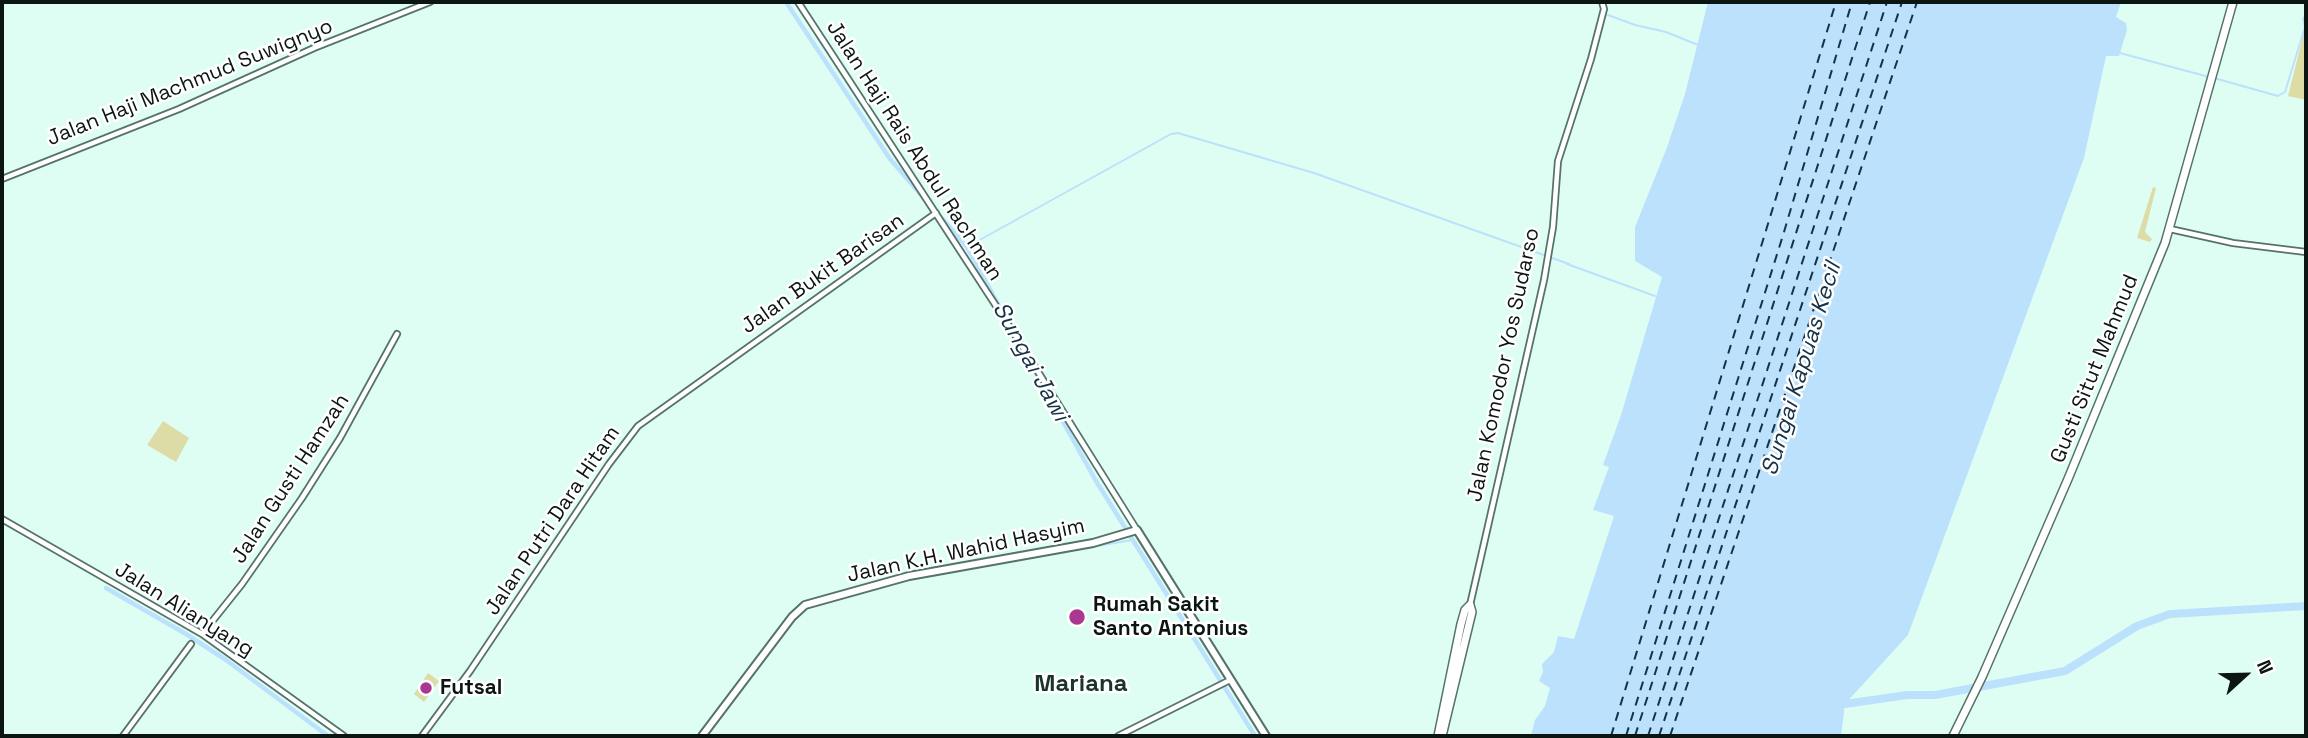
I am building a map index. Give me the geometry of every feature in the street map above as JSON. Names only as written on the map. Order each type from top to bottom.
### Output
[{"type":"highway","name":"Gusti Situt Mahmud","points":[[1953,736],[2068,480],[2169,229],[2233,2]]},
{"type":"highway","name":"Jalan Komodor Yos Sudarso","points":[[1440,736],[1461,624],[1465,610],[1470,605]]},
{"type":"main road","name":"Jalan K.H. Wahid Hasyim","points":[[702,736],[802,607],[909,576],[1135,531]]},
{"type":"main road","points":[[1135,531],[1228,681],[1266,736]]},
{"type":"street","name":"Jalan Haji Machmud Suwignyo","points":[[2,178],[179,109],[314,48],[430,2]]},
{"type":"street","name":"Jalan Haji Rais Abdul Rachman","points":[[798,2],[1015,335],[1135,531]]},
{"type":"street","name":"Jalan Komodor Yos Sudarso","points":[[1470,605],[1544,280],[1553,227],[1558,161],[1604,9],[1602,2]]},
{"type":"street","name":"Jalan Bukit Barisan","points":[[739,353],[934,214]]},
{"type":"street","points":[[2169,229],[2233,243],[2306,252]]},
{"type":"street","name":"Jalan Gusti Hamzah","points":[[202,634],[242,584],[302,498],[340,438],[397,334]]},
{"type":"street","name":"Jalan Putri Dara Hitam","points":[[422,736],[470,671],[632,432],[739,353]]},
{"type":"street","name":"Jalan Alianyang","points":[[2,519],[202,634],[344,736]]},
{"type":"street","points":[[123,736],[152,701],[191,644]]},
{"type":"street","points":[[1118,736],[1228,681]]},
{"type":"green space","points":[[2306,24],[2306,100],[2288,96]]},
{"type":"green space","points":[[2153,187],[2156,188],[2145,232],[2152,239],[2150,242],[2137,238]]},
{"type":"green space","points":[[163,421],[189,438],[176,462],[147,445]]},
{"type":"green space","name":"Futsal","points":[[428,673],[439,681],[424,702],[414,694]]},
{"type":"water","name":"Sungai Kapuas Kecil","points":[[1708,2],[2121,2],[2116,17],[2126,23],[2127,30],[2119,56],[2106,56],[2084,158],[1908,635],[1845,704],[1841,736],[1531,736],[1535,720],[1545,706],[1550,688],[1539,681],[1543,672],[1542,664],[1554,652],[1558,636],[1574,639],[1614,516],[1593,510],[1609,467],[1603,465],[1621,415],[1662,277],[1635,261],[1635,227],[1685,94]]},
{"type":"waterway","name":"Sungai Jawi","points":[[786,2],[890,159],[923,197]]},
{"type":"waterway","points":[[1608,15],[1666,32],[1698,45]]},
{"type":"waterway","points":[[2214,78],[2278,96],[2285,92],[2305,27],[2303,18],[2306,16]]},
{"type":"waterway","points":[[2120,53],[2209,77]]},
{"type":"waterway","points":[[967,247],[1171,134],[1178,133],[1314,173],[1569,264]]},
{"type":"waterway","name":"Sungai Jawi","points":[[938,214],[967,247],[1004,315]]},
{"type":"waterway","points":[[1567,264],[1655,296]]},
{"type":"waterway","name":"Sungai Jawi","points":[[1033,368],[1096,481],[1255,736]]},
{"type":"waterway","points":[[1016,560],[1132,540]]},
{"type":"waterway","points":[[106,588],[226,660],[328,736]]},
{"type":"waterway","points":[[1845,704],[1907,695],[1935,695],[2065,671],[2137,626],[2170,614],[2306,606]]},
{"type":"ferry route","points":[[1611,736],[1836,2]]},
{"type":"ferry route","points":[[1626,736],[1784,232],[1852,2]]},
{"type":"ferry route","points":[[1635,736],[1870,2]]},
{"type":"ferry route","points":[[1648,736],[1887,2]]},
{"type":"ferry route","points":[[1659,736],[1902,2]]},
{"type":"ferry route","points":[[1670,736],[1917,2]]},
{"type":"place","name":"Rumah Sakit Santo Antonius","points":[[1077,617]]},
{"type":"place","name":"Futsal","points":[[426,688]]},
{"type":"district","name":"Mariana","points":[[1081,684]]}]
